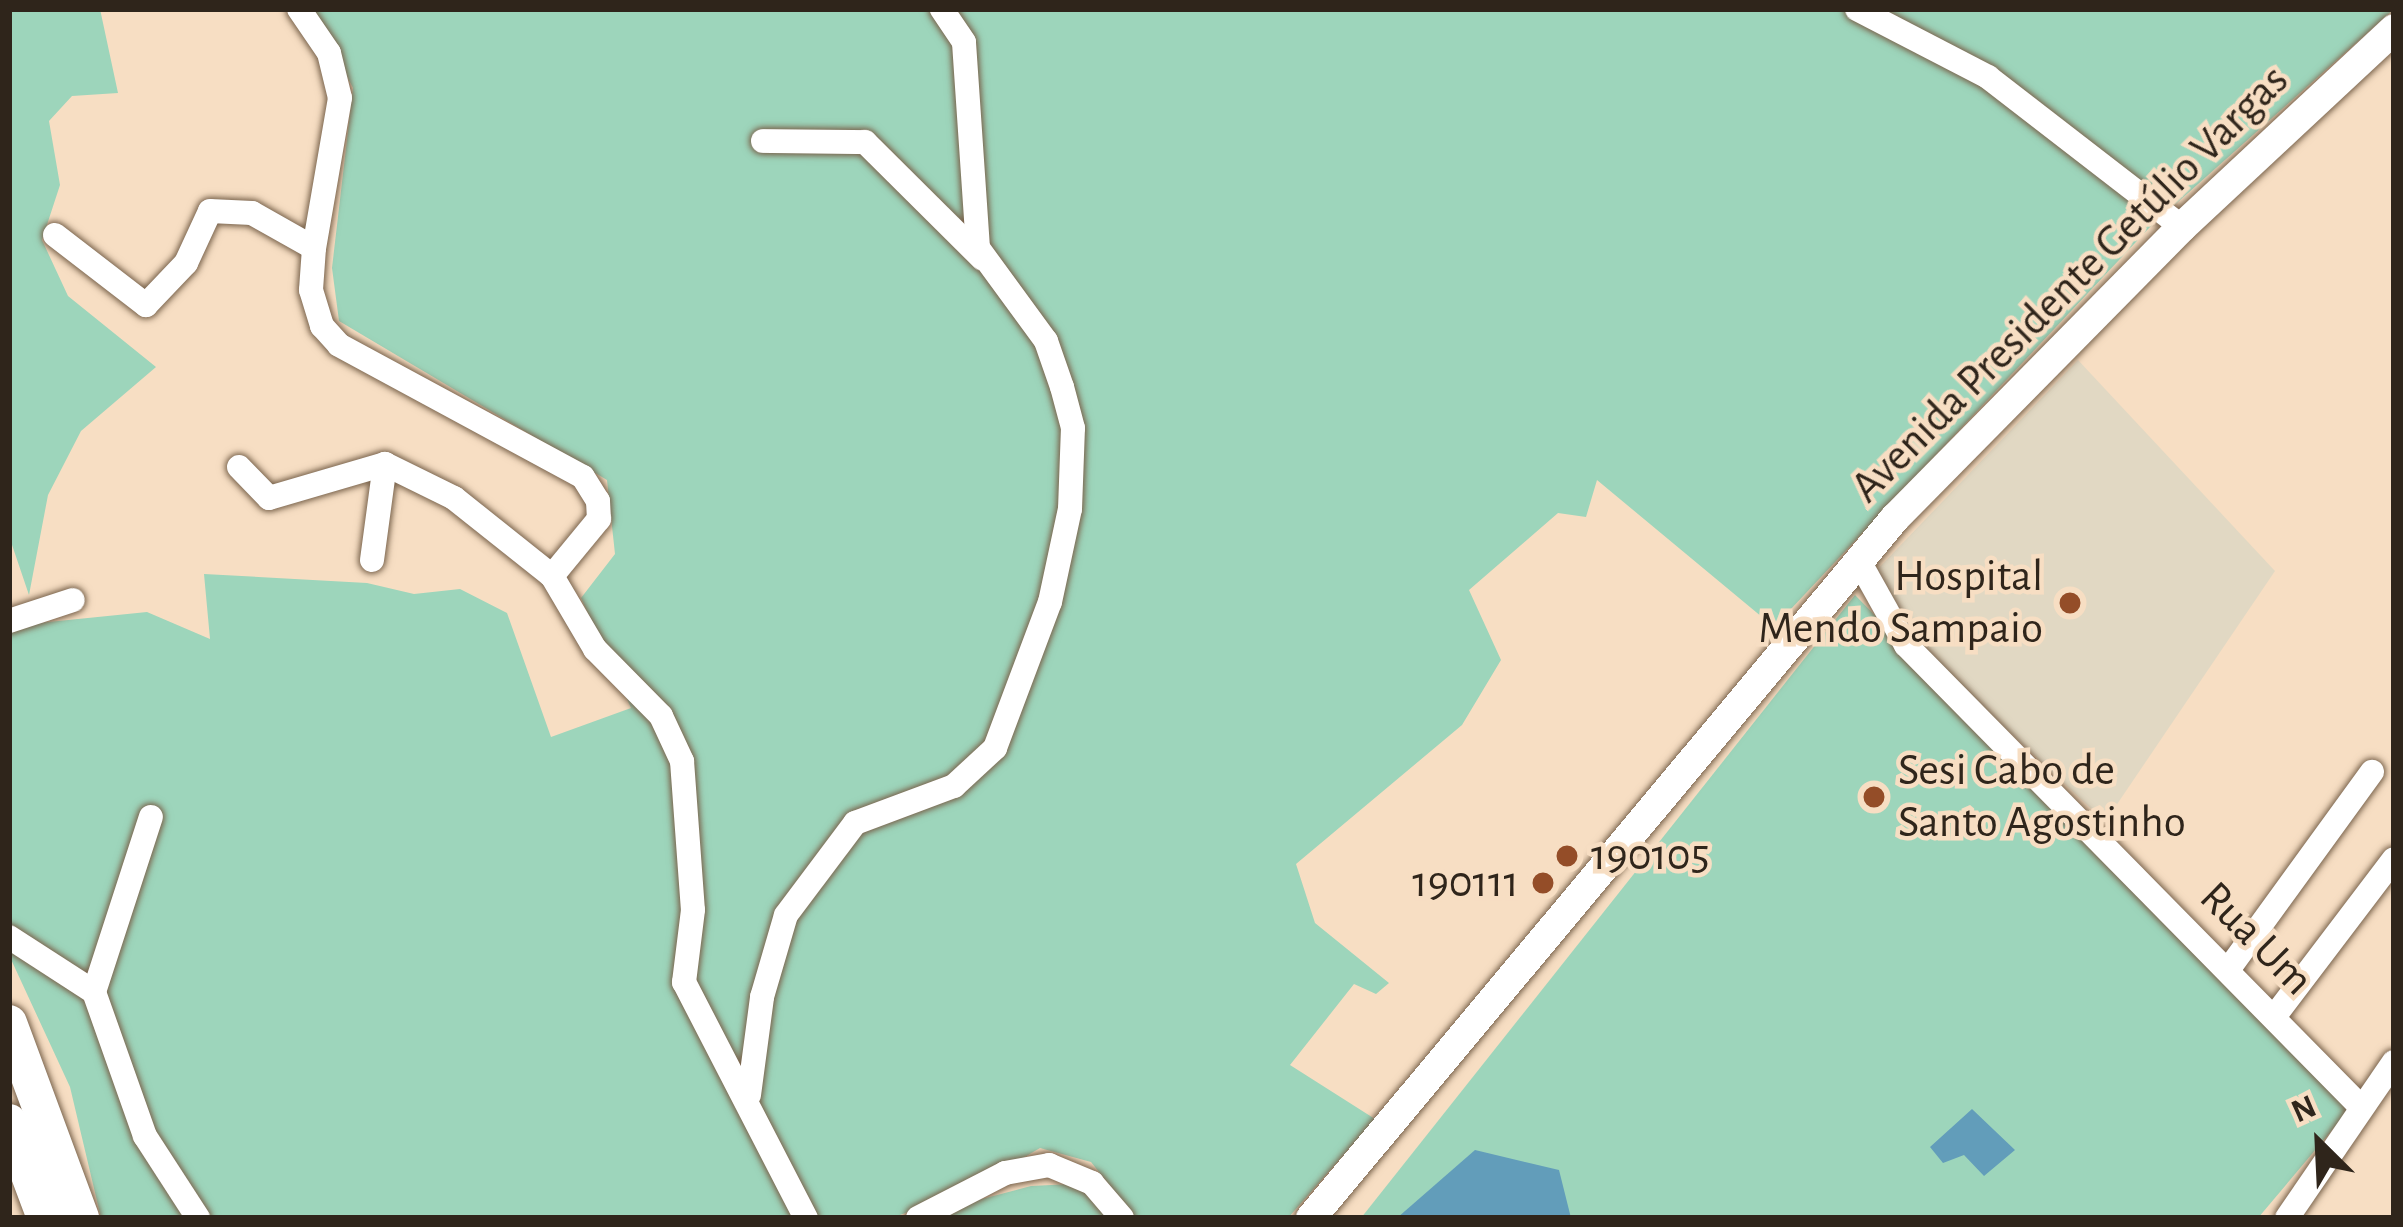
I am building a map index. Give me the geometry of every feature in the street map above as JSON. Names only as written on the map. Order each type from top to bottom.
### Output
[{"type":"highway","points":[[9,1023],[81,1218]]},
{"type":"highway","points":[[9,1122],[45,1218]]},
{"type":"main road","name":"Avenida Presidente Getúlio Vargas","points":[[1311,1218],[1859,561],[2182,226],[2394,29]]},
{"type":"street","points":[[299,9],[328,53],[340,98],[311,290],[332,340],[588,483],[598,519],[552,576]]},
{"type":"street","points":[[942,9],[964,42],[974,222],[984,259]]},
{"type":"street","points":[[1856,9],[1988,77],[2182,226]]},
{"type":"street","points":[[749,1095],[762,997],[786,915],[855,823],[977,771],[1009,726],[1050,602],[1074,481],[1072,428],[1046,341],[984,259],[865,142],[763,142]]},
{"type":"street","points":[[55,235],[146,305],[186,263],[209,211],[252,213],[314,248]]},
{"type":"street","points":[[372,560],[386,464]]},
{"type":"street","points":[[239,467],[268,498],[386,464],[454,498],[552,576],[596,649],[662,716],[677,745],[693,910],[684,982],[749,1095],[806,1218]]},
{"type":"street","name":"Rua Um","points":[[1859,561],[1906,645],[2360,1106]]},
{"type":"street","points":[[9,621],[73,600]]},
{"type":"street","points":[[2228,970],[2372,772]]},
{"type":"street","points":[[151,817],[94,992],[145,1136],[198,1218]]},
{"type":"street","points":[[2274,1017],[2394,860]]},
{"type":"street","points":[[9,937],[94,992]]},
{"type":"street","points":[[2292,1209],[2394,1061]]},
{"type":"street","points":[[918,1218],[1005,1173],[1049,1165],[1093,1183],[1122,1218]]},
{"type":"shaded area","name":"Hospital Mendo Sampaio","points":[[2078,360],[2275,571],[2105,822],[1904,632],[1872,575]]},
{"type":"green space","points":[[9,9],[100,9],[118,93],[72,96],[49,121],[60,185],[42,240],[68,296],[156,367],[81,431],[48,495],[29,595],[9,536]]},
{"type":"green space","points":[[313,9],[2394,9],[2151,226],[1774,627],[1597,480],[1586,517],[1558,513],[1469,590],[1501,660],[1462,725],[1296,864],[1315,923],[1389,983],[1376,994],[1354,984],[1290,1065],[1375,1119],[1288,1218],[1136,1218],[1091,1162],[1040,1148],[972,1188],[892,1218],[101,1218],[70,1087],[9,955],[9,626],[147,612],[210,639],[204,574],[367,583],[414,594],[460,589],[507,613],[551,737],[631,708],[581,598],[615,554],[607,480],[339,321],[332,268],[353,88]]},
{"type":"green space","name":"Sesi Cabo de Santo Agostinho","points":[[1855,595],[2354,1104],[2258,1218],[1361,1218]]},
{"type":"green space","points":[[1092,1183],[1115,1218],[910,1218],[1031,1186]]},
{"type":"water","points":[[1972,1109],[2015,1150],[1984,1176],[1964,1155],[1943,1163],[1930,1147]]},
{"type":"water","points":[[1475,1150],[1559,1170],[1571,1218],[1397,1218]]},
{"type":"place","name":"Hospital Mendo Sampaio","points":[[2070,603]]},
{"type":"place","name":"Sesi Cabo de Santo Agostinho","points":[[1874,797]]},
{"type":"place","name":"190105","points":[[1567,856]]},
{"type":"place","name":"190111","points":[[1543,883]]}]
